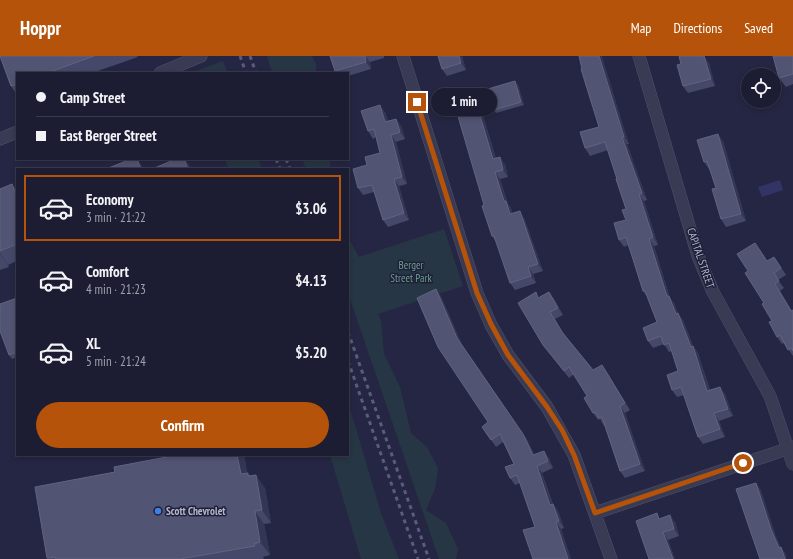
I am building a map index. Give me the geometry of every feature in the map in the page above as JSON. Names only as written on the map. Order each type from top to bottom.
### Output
[{"type":"street","points":[[162,72],[201,56]]},
{"type":"street","points":[[403,56],[477,293],[491,324],[508,355],[547,407],[562,430],[574,455],[611,559]]},
{"type":"street","name":"CAPITAL STREET","points":[[639,56],[698,256],[712,292],[770,396],[790,448],[793,464]]},
{"type":"street","points":[[0,139],[16,132]]},
{"type":"street","points":[[595,513],[790,448]]},
{"type":"green space","points":[[267,56],[312,56],[316,64],[316,72],[272,72]]},
{"type":"green space","points":[[223,61],[228,72],[194,72]]},
{"type":"green space","points":[[225,160],[258,160],[262,168],[229,168]]},
{"type":"green space","points":[[302,160],[330,160],[330,168],[306,168]]},
{"type":"green space","name":"Berger Street Park","points":[[444,229],[463,286],[378,314],[381,321],[384,354],[400,387],[411,433],[427,447],[438,468],[435,489],[426,510],[446,523],[458,549],[456,559],[439,559],[349,296],[349,239],[359,257]]},
{"type":"green space","points":[[349,405],[381,513],[399,559],[361,559],[330,456],[349,456]]},
{"type":"shaded area","points":[[780,180],[783,190],[762,197],[758,187]]},
{"type":"building","points":[[0,56],[94,56],[50,72],[16,72],[16,84],[11,86]]},
{"type":"building","points":[[330,56],[365,56],[366,62],[335,71]]},
{"type":"building","points":[[438,56],[459,56],[461,63],[442,69]]},
{"type":"building","points":[[579,56],[599,56],[624,137],[622,137],[642,193],[639,194],[653,237],[649,239],[667,296],[669,296],[676,314],[678,313],[691,347],[693,346],[707,391],[720,387],[728,409],[714,413],[720,429],[698,437],[681,387],[672,390],[667,375],[678,371],[669,343],[664,345],[661,336],[648,341],[643,328],[657,322],[645,291],[643,291],[626,237],[619,240],[614,223],[626,220],[622,210],[626,209],[605,142],[585,148],[580,132],[599,127],[581,69]]},
{"type":"building","points":[[679,56],[704,56],[711,79],[683,86],[677,65],[681,64]]},
{"type":"building","points":[[773,56],[793,56],[793,74],[781,77],[781,68],[776,68]]},
{"type":"building","points":[[515,81],[521,102],[494,110],[488,89]]},
{"type":"building","points":[[475,99],[493,159],[500,157],[503,170],[495,172],[504,201],[506,201],[510,214],[520,211],[538,264],[528,267],[531,276],[510,283],[482,206],[484,205],[455,106]]},
{"type":"building","points":[[380,105],[385,122],[396,119],[400,132],[391,135],[402,177],[394,179],[404,213],[383,220],[372,185],[358,188],[353,169],[367,165],[365,157],[380,153],[374,129],[368,131],[361,111]]},
{"type":"building","points":[[718,134],[741,214],[721,219],[712,189],[716,188],[707,161],[704,162],[697,140]]},
{"type":"building","points":[[128,160],[137,160],[141,168],[108,168]]},
{"type":"building","points":[[174,160],[184,160],[188,168],[154,168]]},
{"type":"building","points":[[12,184],[16,194],[16,244],[0,251],[0,189]]},
{"type":"building","points":[[755,243],[767,261],[774,257],[781,268],[774,273],[779,281],[775,284],[791,311],[793,310],[793,351],[792,348],[788,350],[780,335],[777,337],[769,322],[772,321],[762,304],[764,303],[745,273],[748,271],[737,254]]},
{"type":"building","points":[[436,289],[457,338],[523,434],[533,455],[544,451],[548,461],[537,466],[550,505],[553,504],[559,521],[556,522],[568,559],[533,559],[523,530],[535,527],[517,475],[510,478],[505,467],[514,464],[500,434],[491,440],[482,427],[488,422],[438,347],[417,298]]},
{"type":"building","points":[[536,292],[538,298],[549,292],[558,308],[550,312],[562,332],[593,370],[602,365],[625,403],[620,406],[640,464],[620,471],[602,417],[599,418],[595,412],[593,413],[584,398],[587,396],[569,367],[564,371],[543,345],[518,303]]},
{"type":"building","points":[[16,298],[16,352],[9,355],[0,331],[0,304]]},
{"type":"building","name":"Scott Chevrolet","points":[[172,456],[237,456],[241,474],[248,473],[248,476],[256,475],[262,510],[255,511],[260,542],[254,544],[255,546],[180,559],[47,558],[35,487],[115,472],[114,467]]},
{"type":"building","points":[[756,483],[771,529],[779,548],[781,547],[785,559],[760,559],[736,489]]},
{"type":"building","points":[[657,513],[659,519],[670,515],[674,529],[663,532],[673,559],[649,559],[636,521]]},
{"type":"railway","points":[[240,56],[246,72]]},
{"type":"railway","points":[[250,56],[256,72]]},
{"type":"railway","points":[[276,160],[280,168]]},
{"type":"railway","points":[[286,160],[290,168]]},
{"type":"railway","points":[[349,335],[429,559]]},
{"type":"railway","points":[[349,364],[418,559]]},
{"type":"place","name":"Scott Chevrolet","points":[[158,511]]},
{"type":"route","points":[[417,102],[477,293],[491,324],[508,355],[547,407],[562,430],[574,455],[595,513],[743,463]]}]
